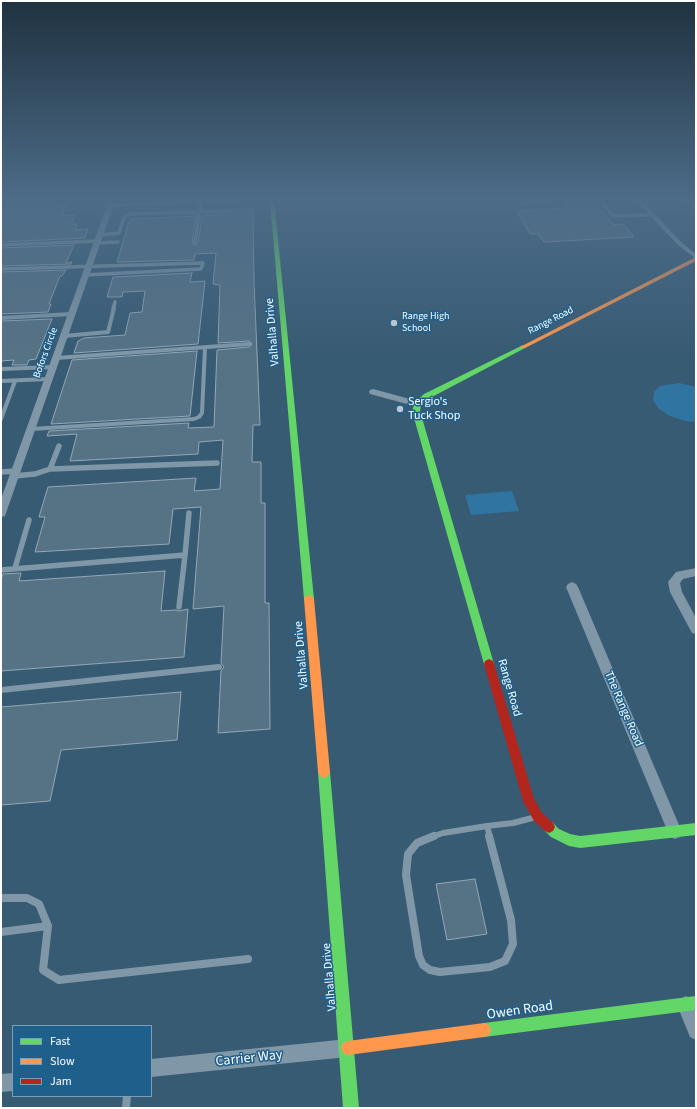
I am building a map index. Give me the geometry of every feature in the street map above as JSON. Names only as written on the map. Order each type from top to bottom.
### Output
[{"type":"street","name":"Bofors Circle","points":[[1,513],[94,252]]},
{"type":"street","name":"Valhalla Drive","points":[[277,252],[348,1048],[351,1108]]},
{"type":"street","name":"Range Road","points":[[696,258],[427,396],[418,404],[416,411],[524,786],[529,801],[538,817],[555,833],[570,840],[580,842],[696,829]]},
{"type":"street","points":[[373,392],[418,404]]},
{"type":"street","points":[[696,572],[680,575],[674,582],[676,592],[696,629]]},
{"type":"street","name":"The Range Road","points":[[572,587],[675,832]]},
{"type":"street","name":"Owen Road","points":[[348,1048],[691,1004]]},
{"type":"street","points":[[691,1004],[696,1031]]},
{"type":"street","name":"Carrier Way","points":[[152,1068],[348,1048]]},
{"type":"street","points":[[1,1083],[12,1082]]},
{"type":"lane","points":[[1,269],[203,263],[201,269],[85,275]]},
{"type":"lane","points":[[64,336],[108,332],[115,302]]},
{"type":"lane","points":[[1,318],[71,314]]},
{"type":"lane","points":[[56,358],[250,344]]},
{"type":"lane","points":[[31,429],[194,419],[199,417],[202,413],[205,348]]},
{"type":"lane","points":[[1,369],[52,367]]},
{"type":"lane","points":[[1,381],[48,379]]},
{"type":"lane","points":[[1,419],[15,380]]},
{"type":"lane","points":[[50,469],[59,446]]},
{"type":"lane","points":[[1,472],[35,474],[50,469],[217,463]]},
{"type":"lane","points":[[179,607],[189,513]]},
{"type":"lane","points":[[15,568],[29,520]]},
{"type":"lane","points":[[1,570],[185,555]]},
{"type":"lane","points":[[1,690],[219,667]]},
{"type":"lane","points":[[487,826],[511,920],[513,944],[505,961],[490,967],[440,972],[430,970],[423,964],[419,956],[406,875],[408,854],[416,843],[426,838],[443,833],[487,826],[513,823],[538,817]]},
{"type":"lane","points":[[1,898],[27,898],[39,904],[48,926],[43,970],[59,980],[248,959]]},
{"type":"lane","points":[[1,932],[48,926]]},
{"type":"lane","points":[[126,1108],[127,1097]]},
{"type":"shaded area","points":[[679,383],[696,387],[696,422],[685,421],[670,416],[659,409],[653,400],[654,392],[660,386]]},
{"type":"shaded area","points":[[512,491],[519,511],[471,515],[465,495]]},
{"type":"building","points":[[1,252],[71,252],[66,263],[72,262],[71,264],[1,266]]},
{"type":"building","points":[[120,252],[254,252],[260,425],[253,425],[252,462],[261,462],[261,503],[265,503],[265,603],[269,603],[270,729],[218,733],[221,671],[224,667],[221,663],[224,606],[193,609],[201,507],[173,509],[169,544],[35,552],[45,517],[39,517],[48,487],[196,478],[194,491],[220,489],[223,440],[199,442],[198,454],[70,461],[77,434],[47,436],[49,431],[189,423],[188,428],[214,427],[217,350],[249,347],[252,344],[249,341],[218,343],[220,285],[213,284],[216,253],[195,254],[194,260],[117,262]]},
{"type":"building","points":[[66,270],[62,276],[60,276],[49,304],[51,304],[48,312],[1,314],[1,272]]},
{"type":"building","points":[[192,273],[190,282],[205,281],[198,344],[74,353],[78,341],[84,338],[125,335],[130,313],[142,312],[145,291],[123,292],[122,297],[107,297],[113,277]]},
{"type":"building","points":[[52,319],[36,359],[29,360],[27,365],[12,365],[14,360],[1,361],[1,321]]},
{"type":"building","points":[[197,351],[190,416],[51,424],[72,360]]},
{"type":"building","points":[[165,571],[161,611],[179,611],[188,609],[184,657],[1,671],[1,580],[3,574],[21,573],[19,581]]},
{"type":"building","points":[[181,692],[177,740],[61,750],[50,801],[1,805],[1,707]]},
{"type":"building","points":[[475,879],[487,934],[447,940],[436,884]]},
{"type":"traffic: fast","points":[[277,252],[309,599]]},
{"type":"traffic: fast","points":[[489,664],[416,411],[418,404],[427,396],[523,347]]},
{"type":"traffic: fast","points":[[324,772],[351,1108]]},
{"type":"traffic: fast","points":[[549,827],[555,833],[569,840],[580,842],[696,829]]},
{"type":"traffic: fast","points":[[484,1030],[696,1003]]},
{"type":"traffic: slow","points":[[523,347],[696,259]]},
{"type":"traffic: slow","points":[[309,599],[324,772]]},
{"type":"traffic: slow","points":[[348,1048],[484,1030]]},
{"type":"traffic: jam","points":[[489,664],[529,801],[538,817],[549,827]]},
{"type":"place","name":"Range High School","points":[[394,323]]},
{"type":"place","name":"Sergio's Tuck Shop","points":[[400,409]]}]
